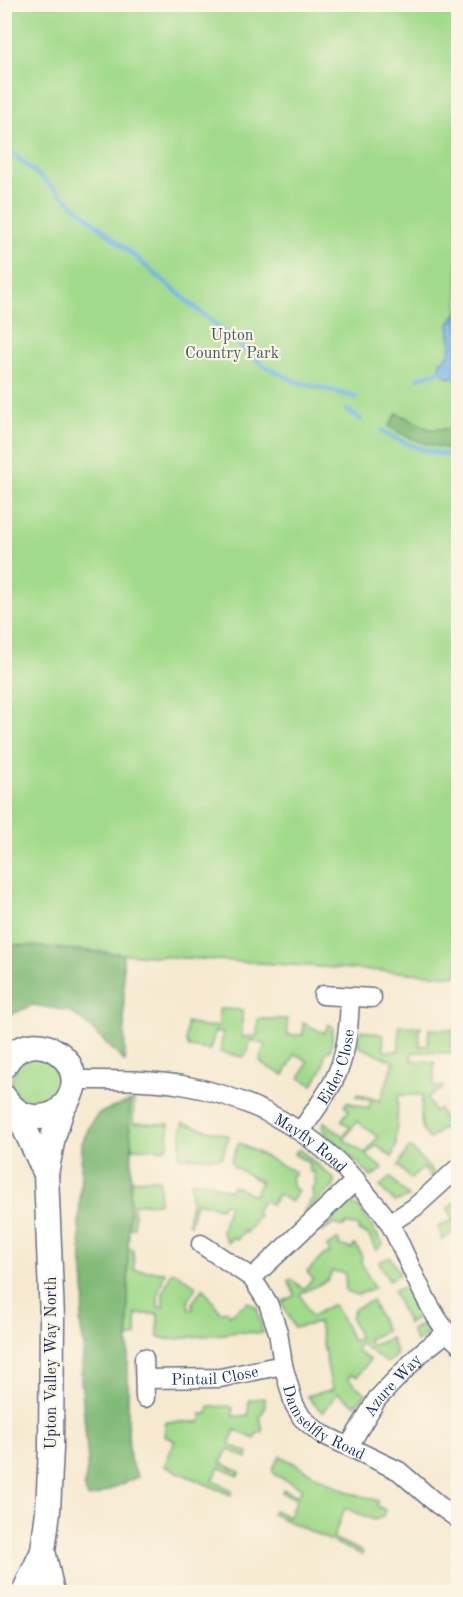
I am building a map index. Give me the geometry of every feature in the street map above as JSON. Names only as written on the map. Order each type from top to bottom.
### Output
[{"type":"street","points":[[323,995],[372,998]]},
{"type":"street","name":"Eider Close","points":[[301,1131],[333,1083],[344,1055],[350,997]]},
{"type":"street","points":[[9,1057],[28,1046],[40,1045],[51,1048],[61,1054],[68,1063],[73,1080]]},
{"type":"street","name":"Mayfly Road","points":[[73,1080],[131,1080],[181,1085],[247,1104],[301,1131],[330,1154],[356,1180],[390,1223],[414,1274],[452,1338]]},
{"type":"street","name":"Upton Valley Way North","points":[[24,1593],[43,1551],[48,1511],[52,1318],[46,1174],[53,1137],[63,1106],[73,1088],[73,1080]]},
{"type":"street","points":[[8,1101],[28,1116],[38,1118],[56,1112],[63,1106]]},
{"type":"street","name":"Upton Valley Way North","points":[[8,1101],[46,1174]]},
{"type":"street","points":[[390,1223],[415,1207],[459,1168]]},
{"type":"street","points":[[252,1278],[356,1180]]},
{"type":"street","name":"Damselfly Road","points":[[201,1244],[252,1278],[268,1304],[278,1332],[294,1404],[302,1418],[320,1433],[399,1471],[437,1504],[459,1518]]},
{"type":"street","name":"Azure Way","points":[[349,1446],[377,1399],[421,1353],[452,1338]]},
{"type":"street","name":"Pintail Close","points":[[144,1358],[145,1389],[220,1378],[284,1365]]},
{"type":"street","name":"Upton Valley Way North","points":[[43,1551],[52,1593]]},
{"type":"green space","name":"Upton Country Park","points":[[4,5],[458,5],[458,976],[5,944]]},
{"type":"green space","points":[[397,413],[429,429],[458,429],[458,451],[405,436],[389,426]]},
{"type":"green space","points":[[4,944],[123,954],[125,1062],[89,1026],[69,1011],[33,1005],[5,1017]]},
{"type":"green space","points":[[219,1010],[242,1010],[242,1037],[257,1036],[258,1019],[287,1019],[288,1035],[303,1035],[303,1023],[324,1033],[329,1024],[333,1027],[331,1049],[325,1053],[323,1067],[313,1085],[300,1078],[308,1061],[295,1054],[284,1075],[263,1065],[260,1060],[265,1045],[251,1040],[246,1055],[243,1057],[220,1052],[223,1033],[215,1031],[210,1050],[189,1047],[186,1040],[187,1022],[203,1027],[219,1026]]},
{"type":"green space","points":[[399,1026],[421,1027],[419,1030],[420,1046],[428,1046],[429,1029],[453,1030],[451,1047],[458,1048],[458,1053],[412,1052],[411,1060],[434,1062],[434,1087],[443,1087],[427,1097],[434,1111],[439,1109],[446,1123],[454,1119],[448,1105],[458,1101],[458,1123],[441,1130],[430,1139],[422,1125],[422,1095],[398,1095],[396,1146],[392,1157],[376,1145],[367,1156],[383,1169],[371,1177],[326,1134],[322,1126],[324,1122],[343,1136],[350,1127],[341,1121],[349,1110],[344,1106],[347,1102],[369,1109],[371,1101],[356,1096],[358,1094],[380,1101],[394,1062],[358,1046],[361,1030],[383,1035],[384,1051],[399,1051]],"holes":[[[357,1121],[378,1137],[365,1154],[344,1139]]]},
{"type":"green space","points":[[32,1057],[42,1057],[55,1064],[62,1077],[62,1087],[55,1100],[42,1107],[32,1107],[23,1103],[16,1096],[12,1087],[12,1077],[16,1068],[23,1061]]},
{"type":"green space","points":[[134,1100],[133,1123],[169,1124],[168,1146],[163,1149],[132,1148],[129,1124],[130,1101]]},
{"type":"green space","points":[[130,1101],[129,1124],[132,1148],[128,1253],[128,1434],[130,1460],[138,1477],[88,1498],[84,1487],[88,1463],[81,1377],[84,1346],[80,1323],[85,1299],[79,1225],[82,1143],[91,1123],[99,1113]]},
{"type":"green space","points":[[183,1123],[229,1136],[222,1157],[179,1157]]},
{"type":"green space","points":[[239,1143],[295,1172],[295,1175],[291,1176],[293,1189],[297,1189],[298,1192],[291,1202],[278,1194],[271,1205],[264,1200],[255,1212],[259,1215],[246,1233],[244,1231],[237,1240],[232,1237],[228,1243],[222,1232],[229,1204],[223,1203],[221,1208],[196,1202],[190,1225],[188,1222],[191,1182],[204,1181],[230,1191],[233,1185],[254,1196],[261,1182],[233,1166],[231,1161]]},
{"type":"green space","points":[[411,1148],[434,1173],[431,1177],[423,1168],[411,1179],[398,1166],[408,1149]]},
{"type":"green space","points":[[299,1149],[335,1182],[334,1186],[306,1212],[303,1212],[313,1198],[312,1187],[316,1186],[314,1172],[310,1172],[308,1162],[294,1154]]},
{"type":"green space","points":[[390,1177],[409,1197],[395,1202],[380,1187]]},
{"type":"green space","points":[[158,1179],[160,1182],[159,1203],[134,1204],[134,1228],[129,1228],[131,1180]]},
{"type":"green space","points":[[458,1200],[458,1232],[443,1240],[438,1227],[453,1220],[448,1208]]},
{"type":"green space","points":[[350,1204],[359,1207],[383,1244],[376,1250],[368,1234],[358,1231],[359,1227],[346,1223],[344,1227],[333,1224],[321,1233]]},
{"type":"green space","points":[[337,1240],[339,1245],[352,1249],[354,1245],[357,1246],[362,1257],[361,1262],[374,1288],[357,1295],[346,1291],[345,1273],[332,1271],[328,1280],[300,1294],[311,1317],[331,1305],[335,1306],[353,1341],[360,1338],[351,1318],[354,1309],[372,1301],[386,1331],[368,1339],[371,1346],[391,1338],[397,1354],[389,1362],[385,1362],[360,1343],[356,1350],[370,1360],[357,1377],[351,1374],[348,1379],[366,1394],[355,1405],[337,1393],[323,1413],[307,1396],[334,1389],[331,1384],[319,1323],[294,1328],[282,1302],[295,1295],[288,1281],[291,1279],[303,1289],[313,1279],[307,1272],[324,1255],[330,1253],[327,1246]]},
{"type":"green space","points":[[128,1248],[133,1249],[134,1270],[165,1272],[158,1293],[158,1307],[163,1307],[163,1293],[171,1273],[175,1272],[196,1286],[188,1302],[189,1309],[193,1309],[193,1302],[203,1288],[221,1313],[226,1310],[230,1315],[248,1302],[257,1308],[263,1333],[236,1332],[168,1339],[158,1336],[158,1314],[136,1314],[136,1336],[130,1338],[128,1336]]},
{"type":"green space","points":[[390,1257],[400,1274],[389,1281],[379,1262]]},
{"type":"green space","points":[[407,1286],[422,1315],[408,1324],[393,1291]]},
{"type":"green space","points":[[426,1323],[428,1329],[424,1337],[416,1342],[411,1330]]},
{"type":"green space","points":[[264,1398],[265,1408],[260,1417],[263,1432],[257,1433],[255,1439],[235,1430],[229,1444],[248,1453],[247,1458],[228,1449],[221,1463],[240,1472],[238,1476],[219,1467],[213,1481],[232,1490],[231,1495],[164,1466],[175,1441],[164,1436],[166,1422],[201,1422],[201,1414],[208,1414],[209,1407],[229,1406],[233,1408],[233,1416],[248,1416],[249,1400]]},
{"type":"green space","points":[[280,1456],[342,1489],[378,1501],[377,1506],[385,1510],[383,1517],[374,1520],[345,1508],[333,1538],[363,1552],[362,1555],[272,1514],[274,1510],[288,1517],[297,1499],[282,1492],[283,1489],[298,1496],[302,1488],[275,1475],[272,1470]]},
{"type":"water","points":[[458,311],[458,376],[448,378],[440,371],[440,362],[450,350],[449,324]]},
{"type":"waterway","points":[[4,146],[264,366],[297,382],[355,397]]},
{"type":"waterway","points":[[418,378],[440,371]]},
{"type":"waterway","points":[[346,410],[361,419]]},
{"type":"waterway","points":[[382,431],[419,448],[439,454],[458,456]]}]
